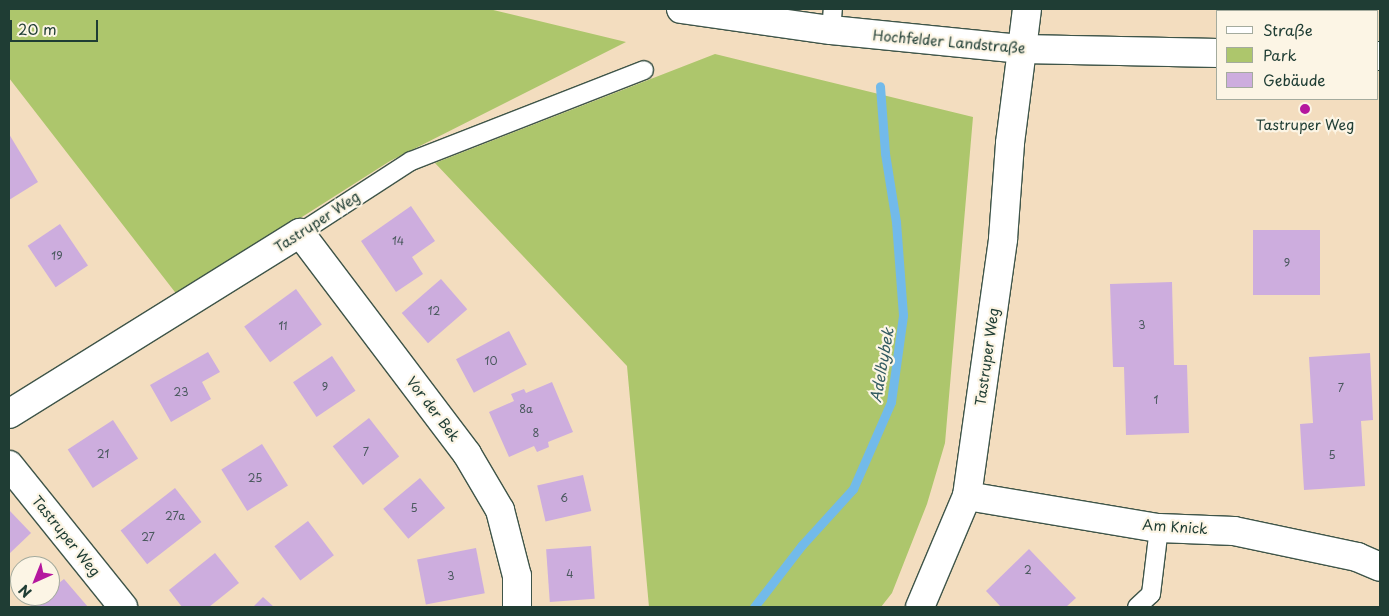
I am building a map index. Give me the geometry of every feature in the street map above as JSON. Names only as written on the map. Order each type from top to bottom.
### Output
[{"type":"street","name":"Hochfelder Landstraße","points":[[681,9],[832,20],[1022,49],[1216,53]]},
{"type":"street","name":"Tastruper Weg","points":[[920,607],[967,496],[1003,239],[1010,135],[1027,9]]},
{"type":"street","name":"Tastruper Weg","points":[[9,414],[300,233]]},
{"type":"street","name":"Vor der Bek","points":[[300,233],[467,454],[500,510],[517,576],[517,607]]},
{"type":"street","name":"Tastruper Weg","points":[[9,465],[123,607]]},
{"type":"street","name":"Am Knick","points":[[967,496],[1159,528],[1234,530],[1357,557],[1380,567]]},
{"type":"lane","name":"Tastruper Weg","points":[[300,233],[411,161],[644,70]]},
{"type":"lane","points":[[1137,607],[1151,594],[1159,528]]},
{"type":"green space","points":[[9,9],[489,9],[626,42],[390,161],[178,296],[9,78]]},
{"type":"green space","points":[[715,54],[973,117],[945,443],[927,504],[892,593],[881,607],[649,607],[627,366],[435,163]]},
{"type":"building","points":[[9,134],[38,182],[9,200]]},
{"type":"building","points":[[411,206],[435,241],[412,257],[423,274],[396,292],[361,241]]},
{"type":"building","points":[[60,224],[88,265],[56,287],[28,246]]},
{"type":"building","points":[[1253,230],[1320,230],[1320,295],[1253,295]]},
{"type":"building","points":[[441,279],[467,309],[428,343],[402,313]]},
{"type":"building","points":[[1172,282],[1174,365],[1187,365],[1189,433],[1126,435],[1124,367],[1113,367],[1110,284]]},
{"type":"building","points":[[296,289],[322,325],[270,362],[244,327]]},
{"type":"building","points":[[509,331],[527,365],[474,393],[456,359]]},
{"type":"building","points":[[208,352],[220,372],[202,382],[211,399],[171,422],[150,385]]},
{"type":"building","points":[[1370,353],[1373,420],[1361,421],[1365,486],[1304,490],[1300,424],[1313,423],[1309,357]]},
{"type":"building","points":[[332,356],[355,391],[317,417],[293,382]]},
{"type":"building","points":[[552,382],[573,432],[548,442],[549,447],[537,452],[534,446],[509,457],[489,412],[514,401],[511,394],[524,389],[526,393]]},
{"type":"building","points":[[369,418],[399,457],[363,485],[333,446]]},
{"type":"building","points":[[113,420],[138,459],[93,488],[68,449]]},
{"type":"building","points":[[262,444],[288,486],[247,511],[221,469]]},
{"type":"building","points":[[583,475],[591,511],[546,522],[537,486]]},
{"type":"building","points":[[420,478],[445,508],[408,539],[383,509]]},
{"type":"building","points":[[175,488],[201,522],[147,564],[121,530]]},
{"type":"building","points":[[9,510],[31,533],[9,554]]},
{"type":"building","points":[[308,521],[334,555],[300,581],[274,546]]},
{"type":"building","points":[[591,546],[595,599],[550,602],[546,549]]},
{"type":"building","points":[[476,548],[485,593],[426,605],[417,559]]},
{"type":"building","points":[[1029,549],[1076,598],[1066,607],[1001,607],[986,591]]},
{"type":"building","points":[[215,553],[239,583],[209,607],[182,607],[169,590]]},
{"type":"building","points":[[64,579],[88,607],[29,607],[60,606],[60,582]]},
{"type":"building","points":[[263,597],[274,607],[253,607]]},
{"type":"waterway","name":"Adelbybek","points":[[754,607],[802,545],[853,489],[891,402],[903,315],[896,222],[885,153],[880,86]]},
{"type":"place","name":"Tastruper Weg","points":[[1305,109]]}]
